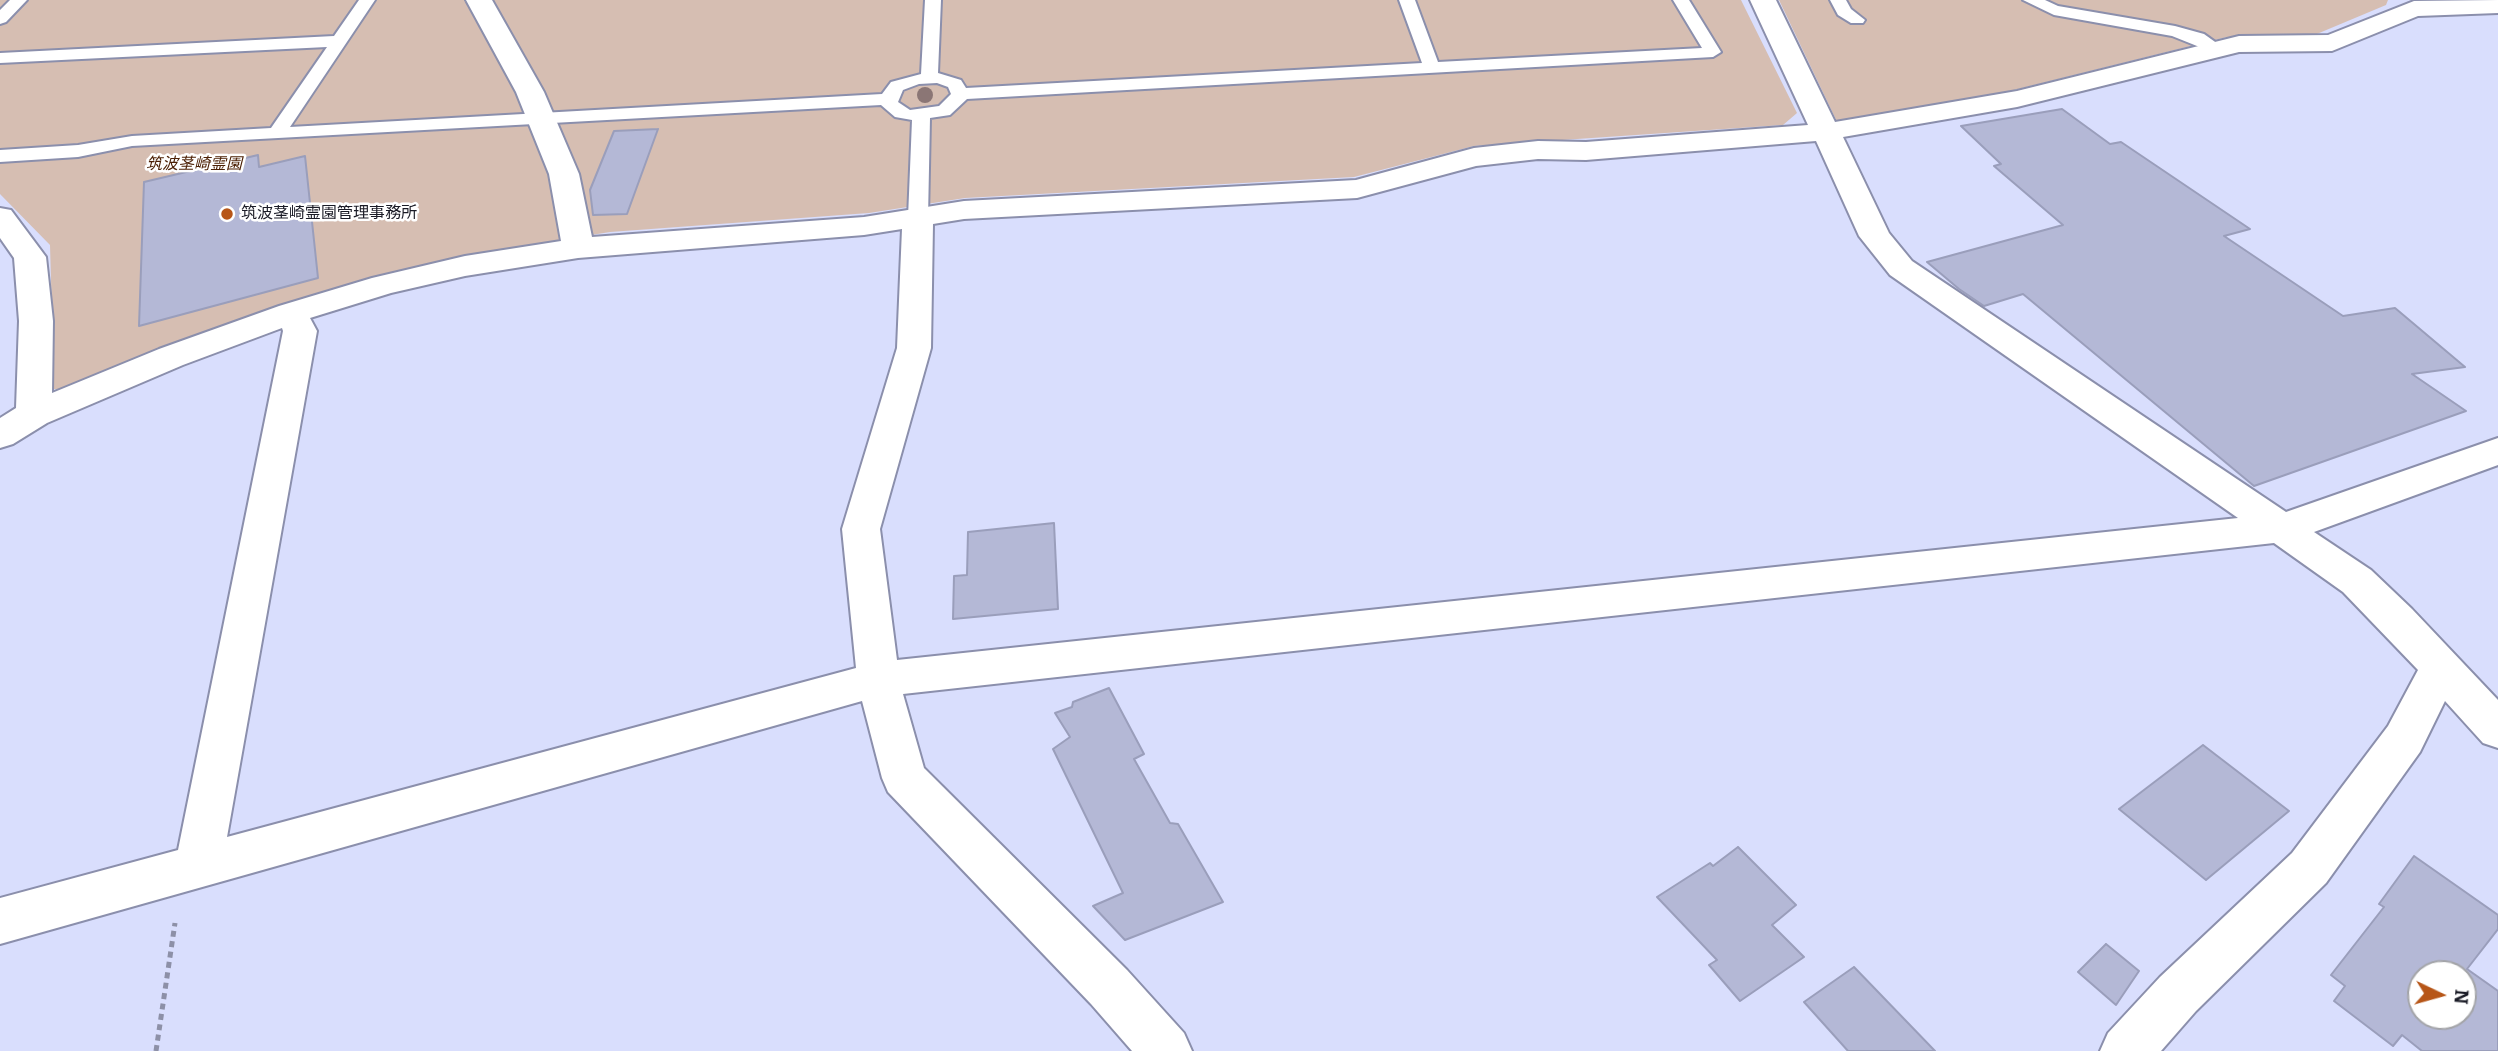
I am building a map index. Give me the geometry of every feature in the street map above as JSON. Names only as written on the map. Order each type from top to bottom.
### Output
[{"type":"street","points":[[479,0],[530,92],[564,174],[578,248]]},
{"type":"street","points":[[1763,0],[1875,236],[1901,268],[2284,528],[2357,581],[2498,730]]},
{"type":"street","points":[[0,435],[34,414],[171,357],[291,313],[383,285],[465,266],[578,248],[864,226],[964,210],[1357,189],[1474,157],[1538,150],[1586,151],[1824,132],[2017,99],[2239,44],[2332,43],[2414,9],[2498,5]]},
{"type":"street","points":[[0,217],[30,257],[36,321],[34,414]]},
{"type":"street","points":[[918,218],[914,348],[861,529],[878,679],[904,778],[1109,987],[1166,1051]]},
{"type":"street","points":[[198,867],[300,331],[291,313]]},
{"type":"street","points":[[0,921],[878,679],[2284,528],[2498,451]]},
{"type":"street","points":[[2126,1051],[2178,994],[2309,868],[2404,739],[2441,667]]},
{"type":"lane","points":[[0,19],[19,0]]},
{"type":"lane","points":[[276,134],[367,0]]},
{"type":"lane","points":[[929,78],[933,0]]},
{"type":"lane","points":[[1407,0],[1432,68]]},
{"type":"lane","points":[[960,94],[1713,52],[1681,0]]},
{"type":"lane","points":[[1838,0],[1844,12],[1857,20]]},
{"type":"lane","points":[[2031,0],[2054,10],[2175,31],[2198,38],[2217,49]]},
{"type":"lane","points":[[2073,0],[2086,15]]},
{"type":"lane","points":[[0,58],[339,41]]},
{"type":"lane","points":[[929,78],[955,84],[960,94],[958,100],[944,111],[921,116],[893,109],[888,99],[897,86],[929,78]]},
{"type":"lane","points":[[0,156],[78,152],[132,141],[888,99]]},
{"type":"lane","points":[[918,218],[921,116]]},
{"type":"path","points":[[156,1051],[175,924],[198,867]]},
{"type":"green space","name":"筑波茎崎霊園","points":[[0,0],[1741,0],[1797,113],[1783,125],[1474,146],[1354,177],[965,198],[869,213],[610,232],[479,253],[425,265],[342,290],[66,391],[54,389],[50,245],[0,194]]},
{"type":"green space","points":[[1779,0],[2388,0],[2386,5],[2312,36],[2227,37],[2002,93],[1837,122]]},
{"type":"building","points":[[2062,109],[2110,144],[2121,142],[2250,229],[2224,236],[2343,316],[2395,308],[2465,367],[2412,374],[2466,411],[2254,486],[2023,294],[1984,306],[1959,289],[1927,262],[2063,225],[1994,166],[2001,164],[1961,126]]},
{"type":"building","points":[[658,129],[627,214],[593,215],[590,190],[614,131]]},
{"type":"building","name":"筑波茎崎霊園管理事務所","points":[[258,155],[259,167],[305,156],[318,278],[139,326],[144,182]]},
{"type":"building","points":[[1054,523],[1058,609],[953,619],[954,576],[967,575],[968,532]]},
{"type":"building","points":[[1109,688],[1144,754],[1134,759],[1170,823],[1178,824],[1223,902],[1125,940],[1093,906],[1123,893],[1053,749],[1070,737],[1055,713],[1072,707],[1073,702]]},
{"type":"building","points":[[2203,745],[2289,811],[2206,880],[2119,809]]},
{"type":"building","points":[[1738,847],[1796,905],[1772,925],[1804,957],[1740,1001],[1709,965],[1717,960],[1657,897],[1710,863],[1713,866]]},
{"type":"building","points":[[2414,856],[2498,915],[2498,929],[2474,960],[2407,960],[2407,1030],[2477,1030],[2477,976],[2498,991],[2498,1051],[2422,1051],[2402,1035],[2393,1046],[2334,1001],[2345,986],[2331,975],[2384,907],[2379,904]]},
{"type":"building","points":[[2106,944],[2139,971],[2116,1005],[2078,972]]},
{"type":"building","points":[[1854,967],[1935,1051],[1848,1051],[1804,1002]]},
{"type":"place","name":"筑波茎崎霊園管理事務所","points":[[227,214]]}]
